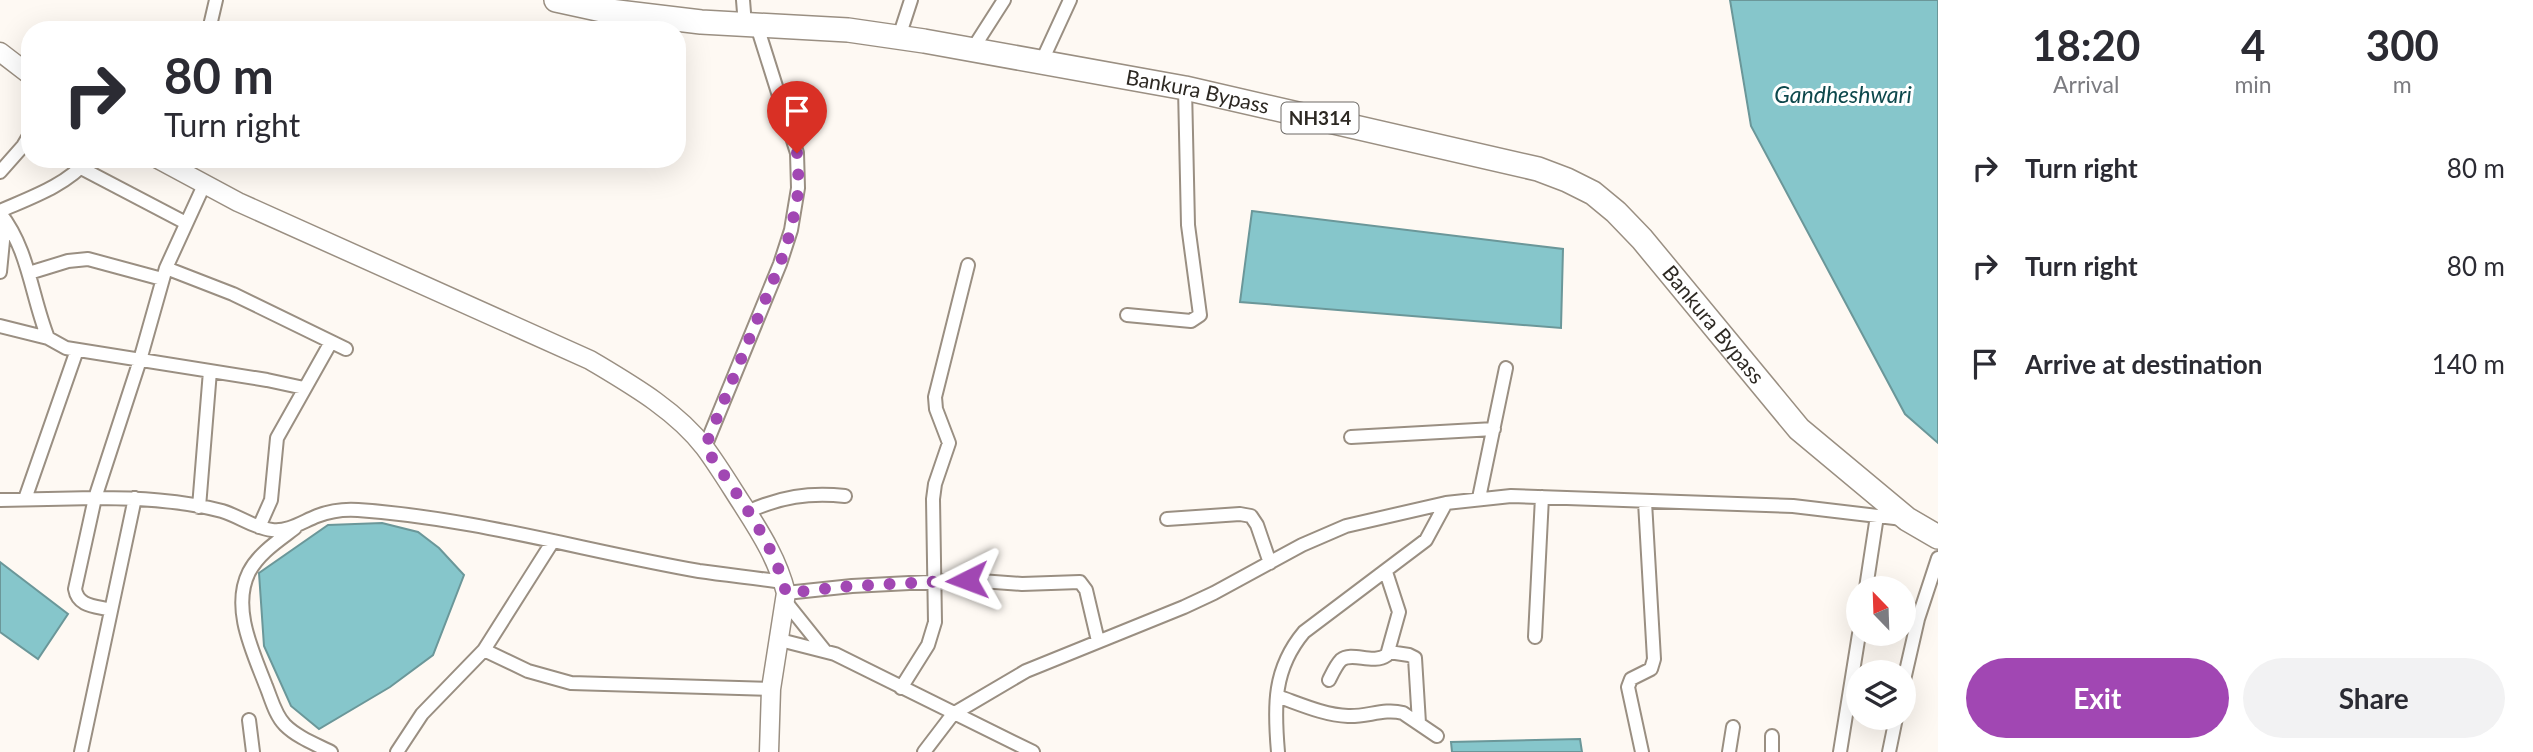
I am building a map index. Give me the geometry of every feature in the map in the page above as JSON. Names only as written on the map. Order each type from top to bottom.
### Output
[{"type":"highway","name":"Bankura Bypass","points":[[556,0],[629,13],[751,25],[848,30],[899,37],[1185,88],[1538,169],[1567,180],[1593,193],[1642,239],[1798,429],[1906,519],[1938,537]]},
{"type":"street","points":[[211,21],[216,0]]},
{"type":"street","points":[[705,447],[780,264],[791,230],[799,188],[797,153],[743,0]]},
{"type":"street","points":[[899,37],[911,0]]},
{"type":"street","points":[[972,50],[1004,0]]},
{"type":"street","points":[[1041,63],[1070,0]]},
{"type":"street","points":[[2,59],[21,70]]},
{"type":"street","points":[[1127,315],[1191,321],[1200,315],[1188,225],[1185,88]]},
{"type":"street","points":[[0,172],[21,148]]},
{"type":"street","points":[[2,215],[44,192],[79,168]]},
{"type":"street","points":[[92,168],[186,223]]},
{"type":"street","points":[[182,168],[204,185],[590,360],[644,393],[705,447],[776,560],[785,592],[825,651]]},
{"type":"street","points":[[111,610],[82,603],[76,597],[75,589],[96,498],[140,360],[164,273],[204,185]]},
{"type":"street","points":[[0,272],[2,215]]},
{"type":"street","points":[[2,215],[23,252],[48,338]]},
{"type":"street","points":[[29,273],[68,261],[89,259],[164,273],[233,294],[345,349]]},
{"type":"street","points":[[901,688],[928,645],[935,622],[933,499],[935,484],[949,443],[939,419],[935,397],[968,265]]},
{"type":"street","points":[[0,326],[48,338],[66,348],[304,388]]},
{"type":"street","points":[[258,527],[271,500],[277,439],[331,342]]},
{"type":"street","points":[[25,499],[77,350]]},
{"type":"street","points":[[1479,498],[1506,368]]},
{"type":"street","points":[[199,507],[210,371]]},
{"type":"street","points":[[1351,437],[1494,429]]},
{"type":"street","points":[[747,512],[793,496],[845,496]]},
{"type":"street","points":[[924,752],[953,714],[1026,671],[1184,607],[1302,545],[1346,526],[1479,498],[1542,497],[1794,506],[1906,519]]},
{"type":"street","points":[[1535,637],[1542,497]]},
{"type":"street","points":[[0,500],[135,498],[224,512],[258,527],[275,531],[295,527]]},
{"type":"street","points":[[81,752],[135,498]]},
{"type":"street","points":[[1642,752],[1628,687],[1631,679],[1651,669],[1654,659],[1645,502]]},
{"type":"street","points":[[1278,752],[1277,682],[1291,648],[1304,632],[1426,540],[1446,503]]},
{"type":"street","points":[[327,751],[283,723],[265,685],[245,626],[244,586],[258,558],[295,527],[337,510],[477,524],[785,592],[978,580],[1022,584],[1080,582],[1086,590],[1098,641]]},
{"type":"street","points":[[1167,519],[1240,514],[1251,516],[1257,525],[1270,563]]},
{"type":"street","points":[[1869,576],[1877,516]]},
{"type":"street","points":[[397,752],[422,715],[484,650],[553,541]]},
{"type":"street","points":[[1908,660],[1917,619],[1938,558]]},
{"type":"street","points":[[1329,681],[1340,661],[1345,658],[1375,660],[1385,657],[1389,652],[1399,612],[1386,572]]},
{"type":"street","points":[[769,752],[771,689],[785,592]]},
{"type":"street","points":[[780,640],[825,651],[854,663],[1033,752]]},
{"type":"street","points":[[1840,752],[1857,646]]},
{"type":"street","points":[[484,650],[528,671],[571,683],[771,689]]},
{"type":"street","points":[[1389,652],[1409,655],[1417,662],[1419,723]]},
{"type":"street","points":[[1278,696],[1347,716],[1390,710],[1403,713],[1437,736]]},
{"type":"street","points":[[249,720],[253,752]]},
{"type":"street","points":[[1729,752],[1734,727]]},
{"type":"street","points":[[1889,752],[1894,730]]},
{"type":"street","points":[[1772,736],[1772,752]]},
{"type":"water","name":"Gandheshwari","points":[[1730,0],[1938,0],[1938,443],[1905,414],[1751,126]]},
{"type":"water","points":[[1252,211],[1563,249],[1561,328],[1240,302]]},
{"type":"water","points":[[382,523],[418,532],[439,548],[464,575],[433,655],[390,687],[319,729],[291,706],[264,646],[259,573],[328,525]]},
{"type":"water","points":[[0,562],[68,614],[38,659],[0,632]]},
{"type":"water","points":[[1580,739],[1582,752],[1452,752],[1451,742]]},
{"type":"route","points":[[797,153],[799,188],[791,230],[780,264],[705,447],[767,542],[776,560],[786,593],[852,586],[967,580]]}]
